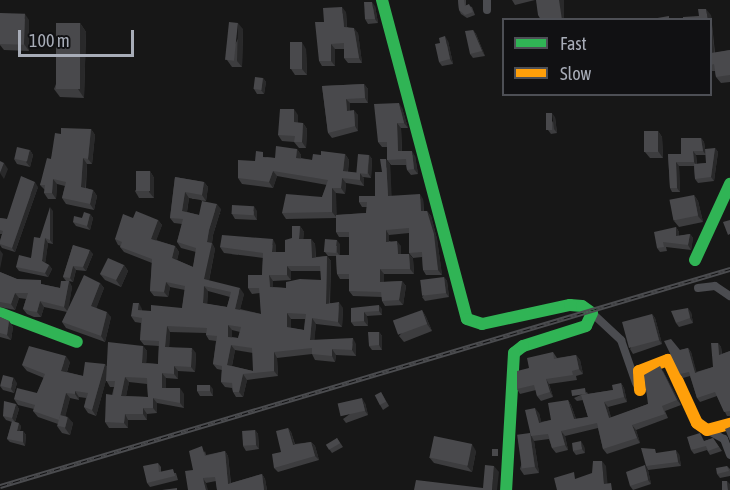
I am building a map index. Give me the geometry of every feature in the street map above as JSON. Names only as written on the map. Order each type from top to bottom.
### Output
[{"type":"street","points":[[382,0],[467,319],[473,324],[482,324],[570,305],[582,306],[621,340],[640,390]]},
{"type":"street","points":[[487,0],[488,10]]},
{"type":"street","points":[[695,260],[730,184]]},
{"type":"street","points":[[698,288],[715,286],[730,296]]},
{"type":"street","points":[[0,313],[77,342]]},
{"type":"street","points":[[506,490],[514,353],[523,346],[586,326],[592,313]]},
{"type":"street","points":[[640,390],[639,371],[668,360],[678,388],[686,397],[697,423],[724,439],[730,455]]},
{"type":"street","points":[[707,430],[730,424]]},
{"type":"building","points":[[458,0],[464,0],[465,6],[469,4],[473,12],[465,15],[459,10]]},
{"type":"building","points":[[536,0],[559,0],[562,18],[540,18]]},
{"type":"building","points":[[364,2],[372,2],[375,19],[365,19]]},
{"type":"building","points":[[342,7],[344,27],[354,28],[359,58],[344,58],[344,43],[331,44],[331,61],[319,61],[315,22],[324,22],[323,8]]},
{"type":"building","points":[[698,9],[706,9],[708,18],[683,18],[683,17],[699,16]]},
{"type":"building","points":[[0,13],[25,14],[24,45],[0,44]]},
{"type":"building","points":[[229,22],[238,23],[234,61],[225,60]]},
{"type":"building","points":[[56,23],[80,23],[80,89],[56,89]]},
{"type":"building","points":[[473,30],[482,51],[470,54],[465,31]]},
{"type":"building","points":[[445,36],[450,59],[439,62],[435,44],[440,43],[439,38]]},
{"type":"building","points":[[290,42],[302,42],[302,69],[290,69]]},
{"type":"building","points":[[730,50],[730,75],[716,77],[714,64],[712,65],[712,53]]},
{"type":"building","points":[[255,77],[263,78],[261,90],[254,89]]},
{"type":"building","points":[[364,84],[365,98],[346,99],[347,111],[354,110],[355,126],[328,133],[322,86]]},
{"type":"building","points":[[399,103],[404,123],[397,123],[398,151],[412,151],[414,169],[407,170],[406,159],[387,160],[387,142],[378,142],[374,104]]},
{"type":"building","points":[[280,109],[294,109],[294,122],[303,123],[302,142],[294,142],[295,136],[278,135]]},
{"type":"building","points":[[546,113],[552,113],[552,130],[546,130]]},
{"type":"building","points":[[61,128],[91,129],[88,159],[83,158],[81,187],[93,190],[90,204],[62,198],[66,182],[53,179],[52,193],[44,193],[45,185],[40,185],[47,158],[51,159],[55,133],[61,134]]},
{"type":"building","points":[[644,131],[658,131],[658,152],[644,152]]},
{"type":"building","points":[[681,138],[701,138],[703,151],[693,151],[694,162],[676,162],[677,188],[670,188],[668,154],[681,154]]},
{"type":"building","points":[[276,146],[297,149],[296,158],[312,160],[313,154],[321,155],[321,151],[345,154],[343,171],[360,173],[360,180],[342,178],[341,188],[332,188],[332,212],[282,213],[286,194],[322,197],[328,180],[273,171],[269,182],[238,178],[238,160],[255,161],[256,151],[263,152],[263,157],[275,158]]},
{"type":"building","points":[[17,147],[30,150],[27,162],[14,159]]},
{"type":"building","points":[[715,148],[711,177],[695,179],[694,164],[706,163],[705,149]]},
{"type":"building","points":[[358,154],[369,155],[367,174],[356,173]]},
{"type":"building","points":[[380,159],[386,159],[388,196],[420,194],[421,211],[427,211],[434,234],[438,270],[423,270],[422,252],[409,253],[409,228],[386,230],[386,242],[397,241],[398,254],[409,254],[410,269],[380,269],[380,282],[402,281],[399,300],[382,301],[381,292],[349,291],[349,274],[337,274],[336,255],[349,255],[349,232],[336,232],[336,215],[366,213],[367,202],[359,202],[359,196],[375,196],[375,172],[382,172]]},
{"type":"building","points":[[0,161],[4,163],[0,173]]},
{"type":"building","points":[[136,171],[150,171],[150,191],[136,191]]},
{"type":"building","points":[[21,176],[35,182],[12,248],[0,244],[3,231],[0,230],[0,218],[7,219]]},
{"type":"building","points":[[175,177],[204,182],[202,195],[185,192],[182,211],[199,215],[202,201],[217,204],[209,230],[207,242],[212,243],[204,279],[240,288],[235,309],[261,314],[259,288],[248,288],[248,275],[262,275],[263,253],[220,247],[222,235],[273,239],[272,252],[285,252],[285,240],[292,238],[292,226],[300,226],[299,239],[311,239],[312,258],[327,256],[326,304],[339,302],[338,322],[312,318],[310,340],[353,338],[352,350],[332,349],[332,356],[312,354],[312,348],[274,352],[274,371],[243,374],[239,392],[233,392],[232,383],[221,382],[222,366],[213,364],[217,336],[206,335],[207,328],[167,326],[165,347],[192,348],[191,367],[174,366],[174,374],[162,373],[162,388],[180,388],[180,403],[153,398],[153,408],[143,408],[143,414],[125,414],[124,423],[105,422],[106,394],[113,395],[115,381],[106,381],[108,342],[143,346],[142,363],[158,364],[159,341],[140,340],[142,318],[131,316],[133,303],[139,303],[138,310],[151,311],[151,305],[182,308],[185,286],[166,282],[164,292],[150,291],[152,259],[120,247],[122,242],[115,239],[123,214],[133,218],[136,211],[158,220],[151,239],[175,246],[172,258],[193,267],[196,248],[177,242],[183,219],[170,218]],"holes":[[[287,266],[320,266],[321,280],[300,279],[286,282],[286,288],[270,287],[269,275],[287,275]],[[204,286],[231,292],[227,307],[203,303]],[[287,313],[306,314],[304,330],[287,327]],[[228,325],[241,327],[238,338],[228,337]],[[231,345],[252,348],[253,371],[227,365]],[[125,377],[147,378],[148,397],[121,396]]]},
{"type":"building","points":[[694,195],[698,216],[673,220],[669,200]]},
{"type":"building","points":[[232,205],[254,206],[253,215],[232,214]]},
{"type":"building","points":[[50,207],[50,240],[45,238],[42,261],[49,265],[45,273],[16,267],[19,255],[31,258],[34,237],[40,238]]},
{"type":"building","points":[[84,212],[90,214],[87,226],[73,222],[74,216],[82,218]]},
{"type":"building","points":[[730,220],[730,234],[728,235],[723,222]]},
{"type":"building","points":[[676,227],[676,236],[690,234],[688,245],[663,242],[664,247],[657,248],[654,232]]},
{"type":"building","points":[[325,239],[337,240],[336,253],[324,252]]},
{"type":"building","points":[[73,245],[90,250],[83,267],[73,266],[70,278],[63,277]]},
{"type":"building","points":[[108,258],[124,265],[116,280],[100,274]]},
{"type":"building","points":[[0,272],[17,279],[41,280],[41,284],[60,288],[61,281],[69,281],[64,307],[40,301],[37,312],[23,309],[28,293],[15,293],[11,304],[0,302]]},
{"type":"building","points":[[84,275],[100,283],[91,306],[107,312],[101,336],[62,322]]},
{"type":"building","points":[[444,277],[446,293],[422,296],[420,280]]},
{"type":"building","points":[[379,305],[379,311],[364,312],[364,321],[351,322],[351,308]]},
{"type":"building","points":[[688,308],[690,318],[676,323],[671,311]]},
{"type":"building","points":[[422,310],[427,324],[398,335],[393,321]]},
{"type":"building","points":[[652,314],[659,340],[629,348],[622,322]]},
{"type":"building","points":[[0,317],[9,321],[7,335],[0,333]]},
{"type":"building","points":[[368,332],[379,332],[379,345],[369,346]]},
{"type":"building","points":[[671,339],[680,350],[688,348],[695,373],[713,367],[711,343],[718,343],[719,355],[730,351],[730,411],[724,412],[715,392],[697,398],[689,372],[680,374],[664,341]]},
{"type":"building","points":[[29,346],[66,356],[61,371],[83,376],[85,362],[105,364],[92,410],[84,407],[88,393],[75,391],[75,394],[66,393],[59,420],[33,411],[35,405],[14,399],[17,388],[37,393],[45,374],[22,365]]},
{"type":"building","points":[[553,352],[554,359],[576,355],[579,369],[572,371],[573,375],[546,379],[550,392],[537,396],[534,385],[517,389],[517,371],[529,368],[527,358]]},
{"type":"building","points":[[660,366],[677,400],[662,406],[665,414],[632,425],[637,438],[603,449],[597,423],[561,431],[565,445],[552,448],[548,434],[531,436],[525,410],[535,408],[539,423],[551,420],[548,403],[568,400],[574,419],[588,417],[581,395],[613,390],[612,385],[621,383],[624,397],[604,402],[609,418],[648,404],[644,375]]},
{"type":"building","points":[[3,375],[14,378],[11,388],[0,386]]},
{"type":"building","points":[[197,385],[210,385],[210,391],[197,391]]},
{"type":"building","points":[[585,388],[586,394],[572,396],[571,390]]},
{"type":"building","points":[[381,392],[386,402],[380,405],[375,395]]},
{"type":"building","points":[[362,398],[365,411],[341,416],[338,404]]},
{"type":"building","points":[[4,401],[16,404],[12,418],[3,416]]},
{"type":"building","points":[[60,415],[68,417],[65,428],[57,426]]},
{"type":"building","points":[[12,421],[19,423],[17,431],[23,431],[23,442],[7,439]]},
{"type":"building","points":[[730,427],[730,441],[725,429]]},
{"type":"building","points":[[288,428],[293,445],[311,442],[315,456],[274,468],[272,454],[281,452],[276,431]]},
{"type":"building","points":[[255,430],[256,445],[243,446],[242,431]]},
{"type":"building","points":[[530,433],[535,467],[522,468],[517,435]]},
{"type":"building","points":[[700,433],[704,441],[713,438],[719,447],[708,451],[706,446],[691,450],[687,437]]},
{"type":"building","points":[[434,436],[472,444],[468,466],[429,458]]},
{"type":"building","points":[[337,438],[340,443],[329,450],[326,445]]},
{"type":"building","points":[[581,441],[582,449],[573,451],[572,443]]},
{"type":"building","points":[[202,446],[205,456],[225,451],[228,484],[262,474],[264,490],[217,490],[215,477],[203,478],[206,490],[188,490],[185,471],[193,470],[189,451]]},
{"type":"building","points":[[641,448],[655,449],[656,453],[676,450],[678,462],[646,466]]},
{"type":"building","points":[[492,449],[498,449],[498,456],[492,456]]},
{"type":"building","points":[[593,461],[602,461],[604,484],[611,483],[612,490],[557,490],[554,478],[574,472],[575,479],[592,473]]},
{"type":"building","points":[[158,463],[159,472],[173,469],[175,476],[147,483],[143,466]]},
{"type":"building","points":[[485,465],[494,466],[492,490],[414,490],[416,480],[483,488]]},
{"type":"building","points":[[645,465],[648,480],[630,486],[626,472]]},
{"type":"building","points":[[727,466],[729,471],[717,474],[716,468]]},
{"type":"building","points":[[722,481],[727,481],[728,490],[722,490]]},
{"type":"railway","points":[[0,486],[730,269]]},
{"type":"traffic: fast","points":[[382,0],[467,319],[482,324],[570,305],[582,306],[592,313],[586,326],[523,346],[514,353],[506,490]]},
{"type":"traffic: fast","points":[[695,260],[730,184]]},
{"type":"traffic: fast","points":[[0,313],[77,342]]},
{"type":"traffic: slow","points":[[640,390],[639,371],[668,360],[697,423],[707,430],[730,424]]}]
